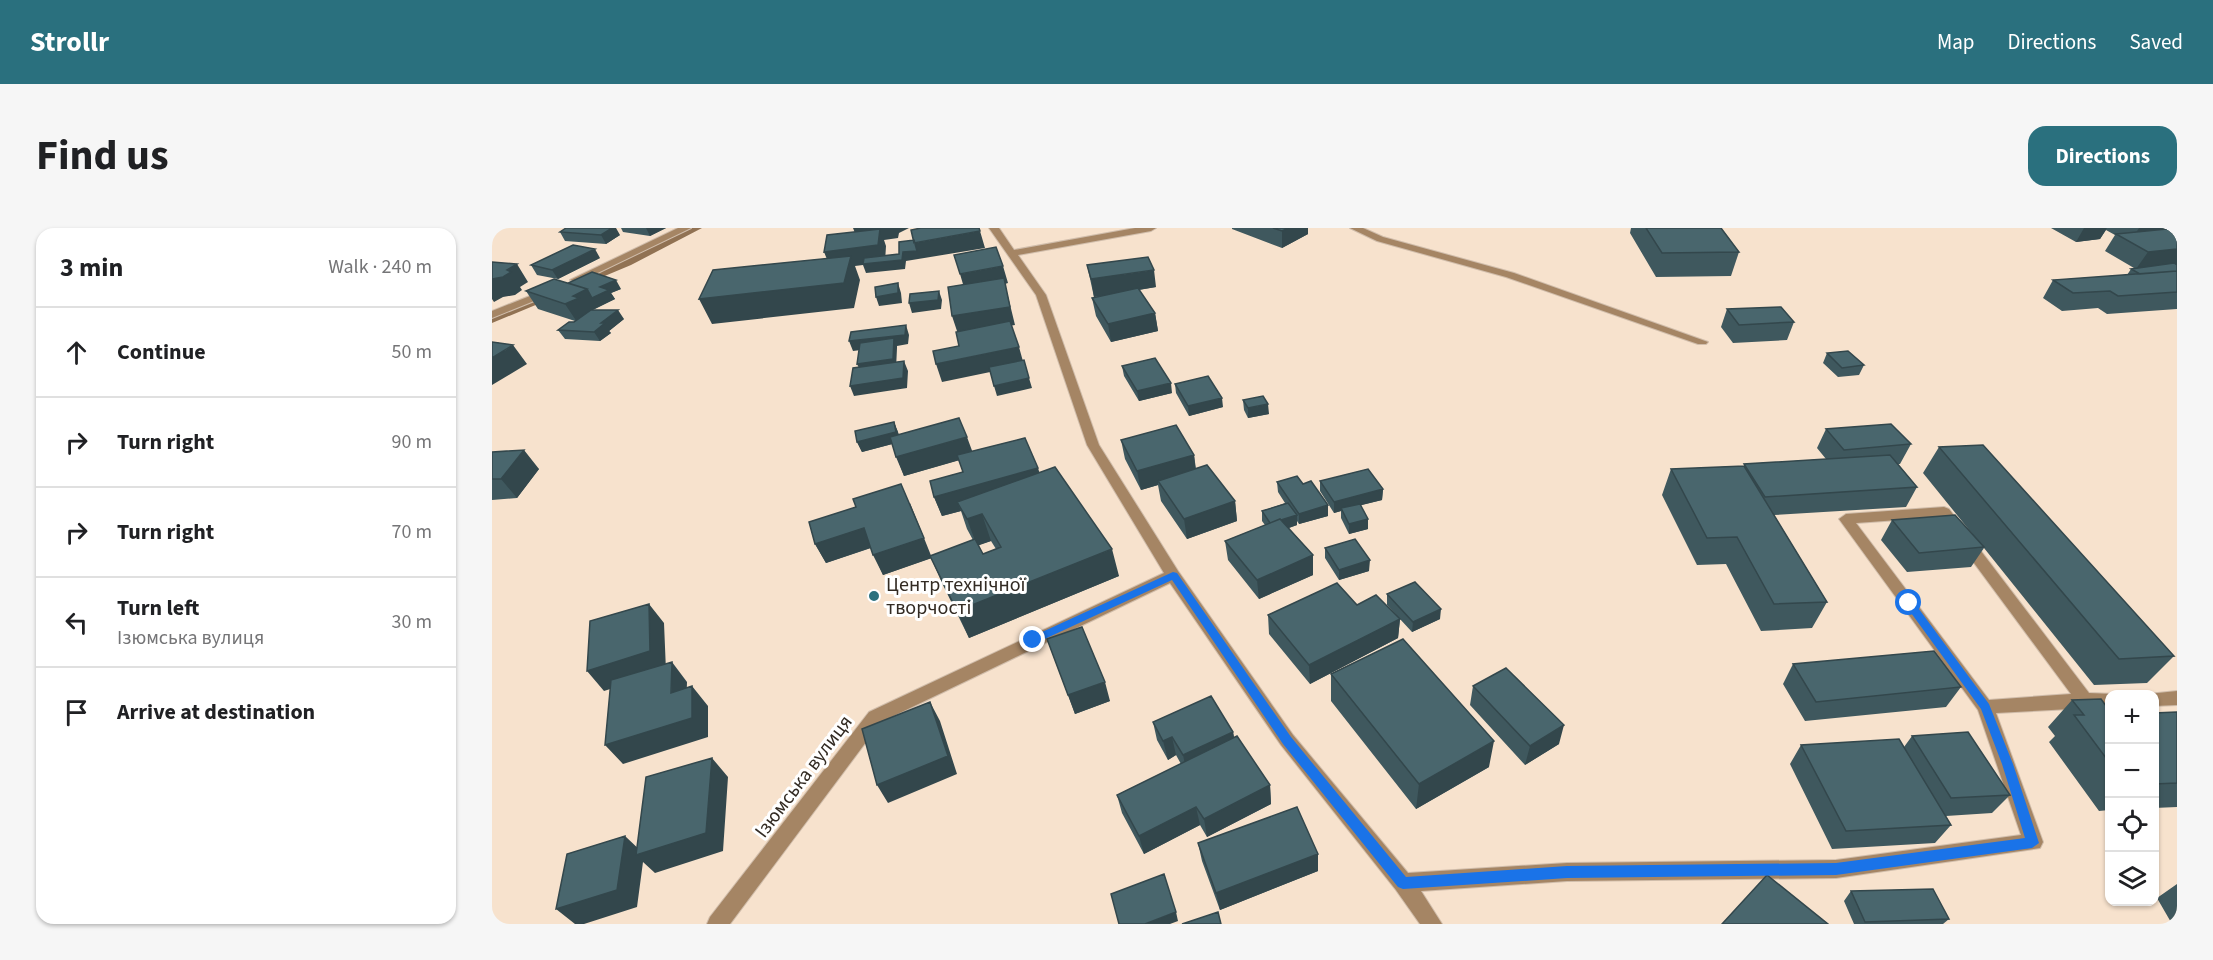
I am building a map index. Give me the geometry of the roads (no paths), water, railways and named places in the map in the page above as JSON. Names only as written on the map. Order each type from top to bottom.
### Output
[{"type":"street","points":[[566,284],[686,228]]},
{"type":"street","points":[[994,228],[1041,295],[1093,445],[1173,575],[1287,740],[1403,883],[1432,924]]},
{"type":"street","points":[[1011,253],[1150,228]]},
{"type":"street","points":[[1355,228],[1380,239],[1510,275],[1702,342]]},
{"type":"street","points":[[492,315],[556,288]]},
{"type":"street","points":[[1403,883],[1567,872],[1836,869],[2032,843],[2007,764],[1985,707],[1846,519],[1944,512],[2085,700]]},
{"type":"street","name":"Ізюмська вулиця","points":[[717,924],[875,717],[1173,575]]},
{"type":"street","points":[[2159,699],[2177,698]]},
{"type":"street","points":[[1985,707],[2105,700]]},
{"type":"waterway","points":[[585,281],[628,263],[698,228]]},
{"type":"waterway","points":[[492,320],[547,297]]},
{"type":"place","name":"Центр технічної творчості","points":[[874,596]]}]
